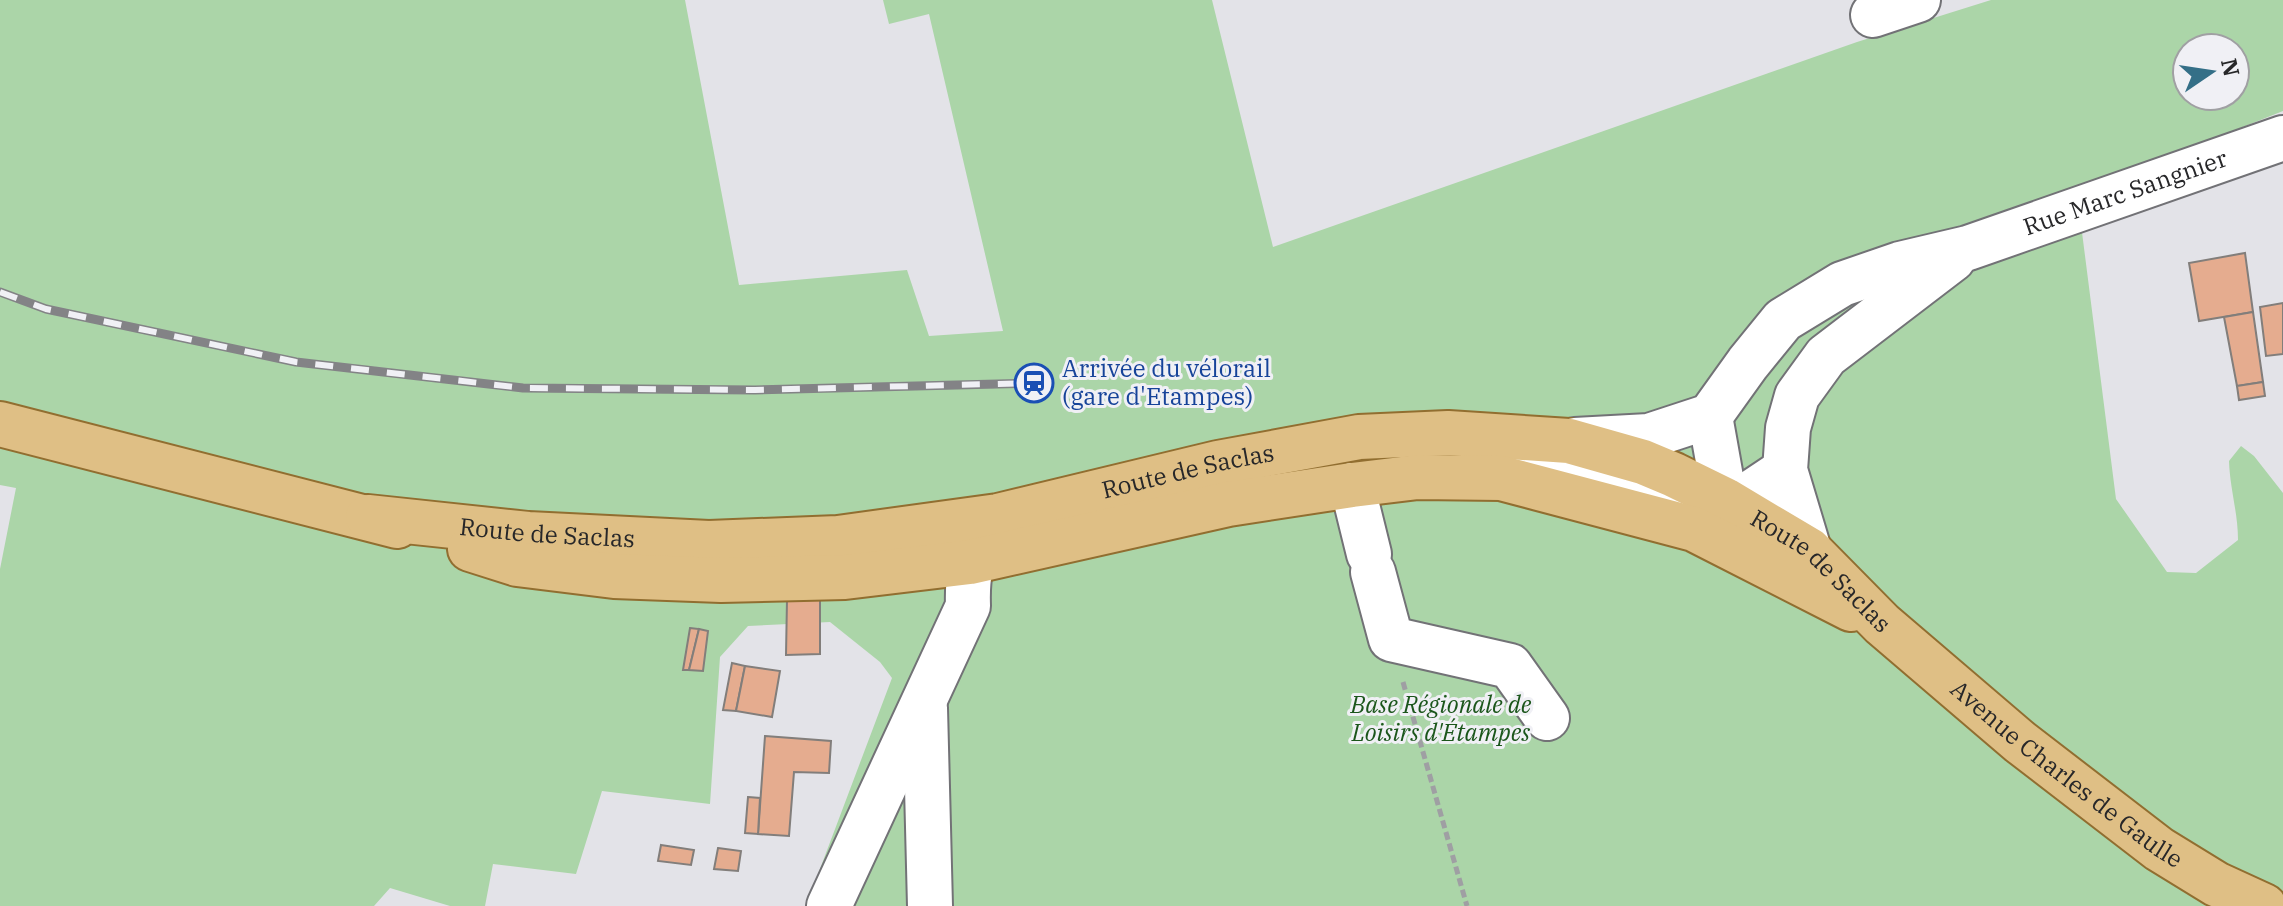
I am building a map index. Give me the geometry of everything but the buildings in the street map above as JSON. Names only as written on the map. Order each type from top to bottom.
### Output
[{"type":"main road","name":"Route de Saclas","points":[[0,424],[368,517],[517,564],[614,576],[721,580],[845,577],[970,562],[1228,504],[1418,477],[1501,478],[1694,529],[1882,624]]},
{"type":"main road","name":"Route de Saclas","points":[[368,517],[528,534],[709,543],[838,538],[998,516],[1218,463],[1359,437],[1448,433],[1569,441],[1643,462],[1725,500],[1809,550],[1882,624]]},
{"type":"main road","name":"Avenue Charles de Gaulle","points":[[1882,624],[2020,742],[2159,849],[2216,884],[2264,906]]},
{"type":"street","points":[[1873,15],[1918,0]]},
{"type":"street","name":"Rue Marc Sangnier","points":[[1710,416],[1783,320],[1842,284],[1900,264],[1968,248],[2283,138]]},
{"type":"street","name":"Rue Marc Sangnier","points":[[1809,550],[1785,470],[1788,428],[1797,396],[1826,356],[1968,248]]},
{"type":"street","points":[[1569,441],[1649,436],[1710,416],[1725,500],[1739,553]]},
{"type":"street","points":[[1501,478],[1575,474],[1700,508],[1749,494],[1785,470]]},
{"type":"street","points":[[1352,485],[1391,639],[1510,666],[1547,718]]},
{"type":"street","points":[[829,906],[968,606],[967,575],[970,562],[998,516]]},
{"type":"street","points":[[924,698],[930,906]]},
{"type":"path","points":[[1391,639],[1467,906]]},
{"type":"green space","name":"Base Régionale de Loisirs d'Étampes","points":[[0,0],[685,0],[739,285],[907,270],[929,336],[1003,331],[929,14],[889,24],[883,0],[1212,0],[1273,247],[1857,42],[1991,0],[2283,0],[2283,111],[2077,193],[2116,499],[2167,572],[2196,573],[2238,540],[2229,461],[2241,446],[2254,456],[2283,493],[2283,906],[806,906],[892,678],[880,662],[830,622],[748,626],[720,657],[710,804],[602,791],[576,874],[493,864],[485,906],[450,906],[390,888],[374,906],[0,906],[0,569],[16,488],[0,485]]},
{"type":"railway","points":[[0,292],[46,309],[296,362],[523,388],[755,390],[1034,383]]},
{"type":"place","name":"Arrivée du vélorail (gare d'Etampes)","points":[[1034,383]]}]
